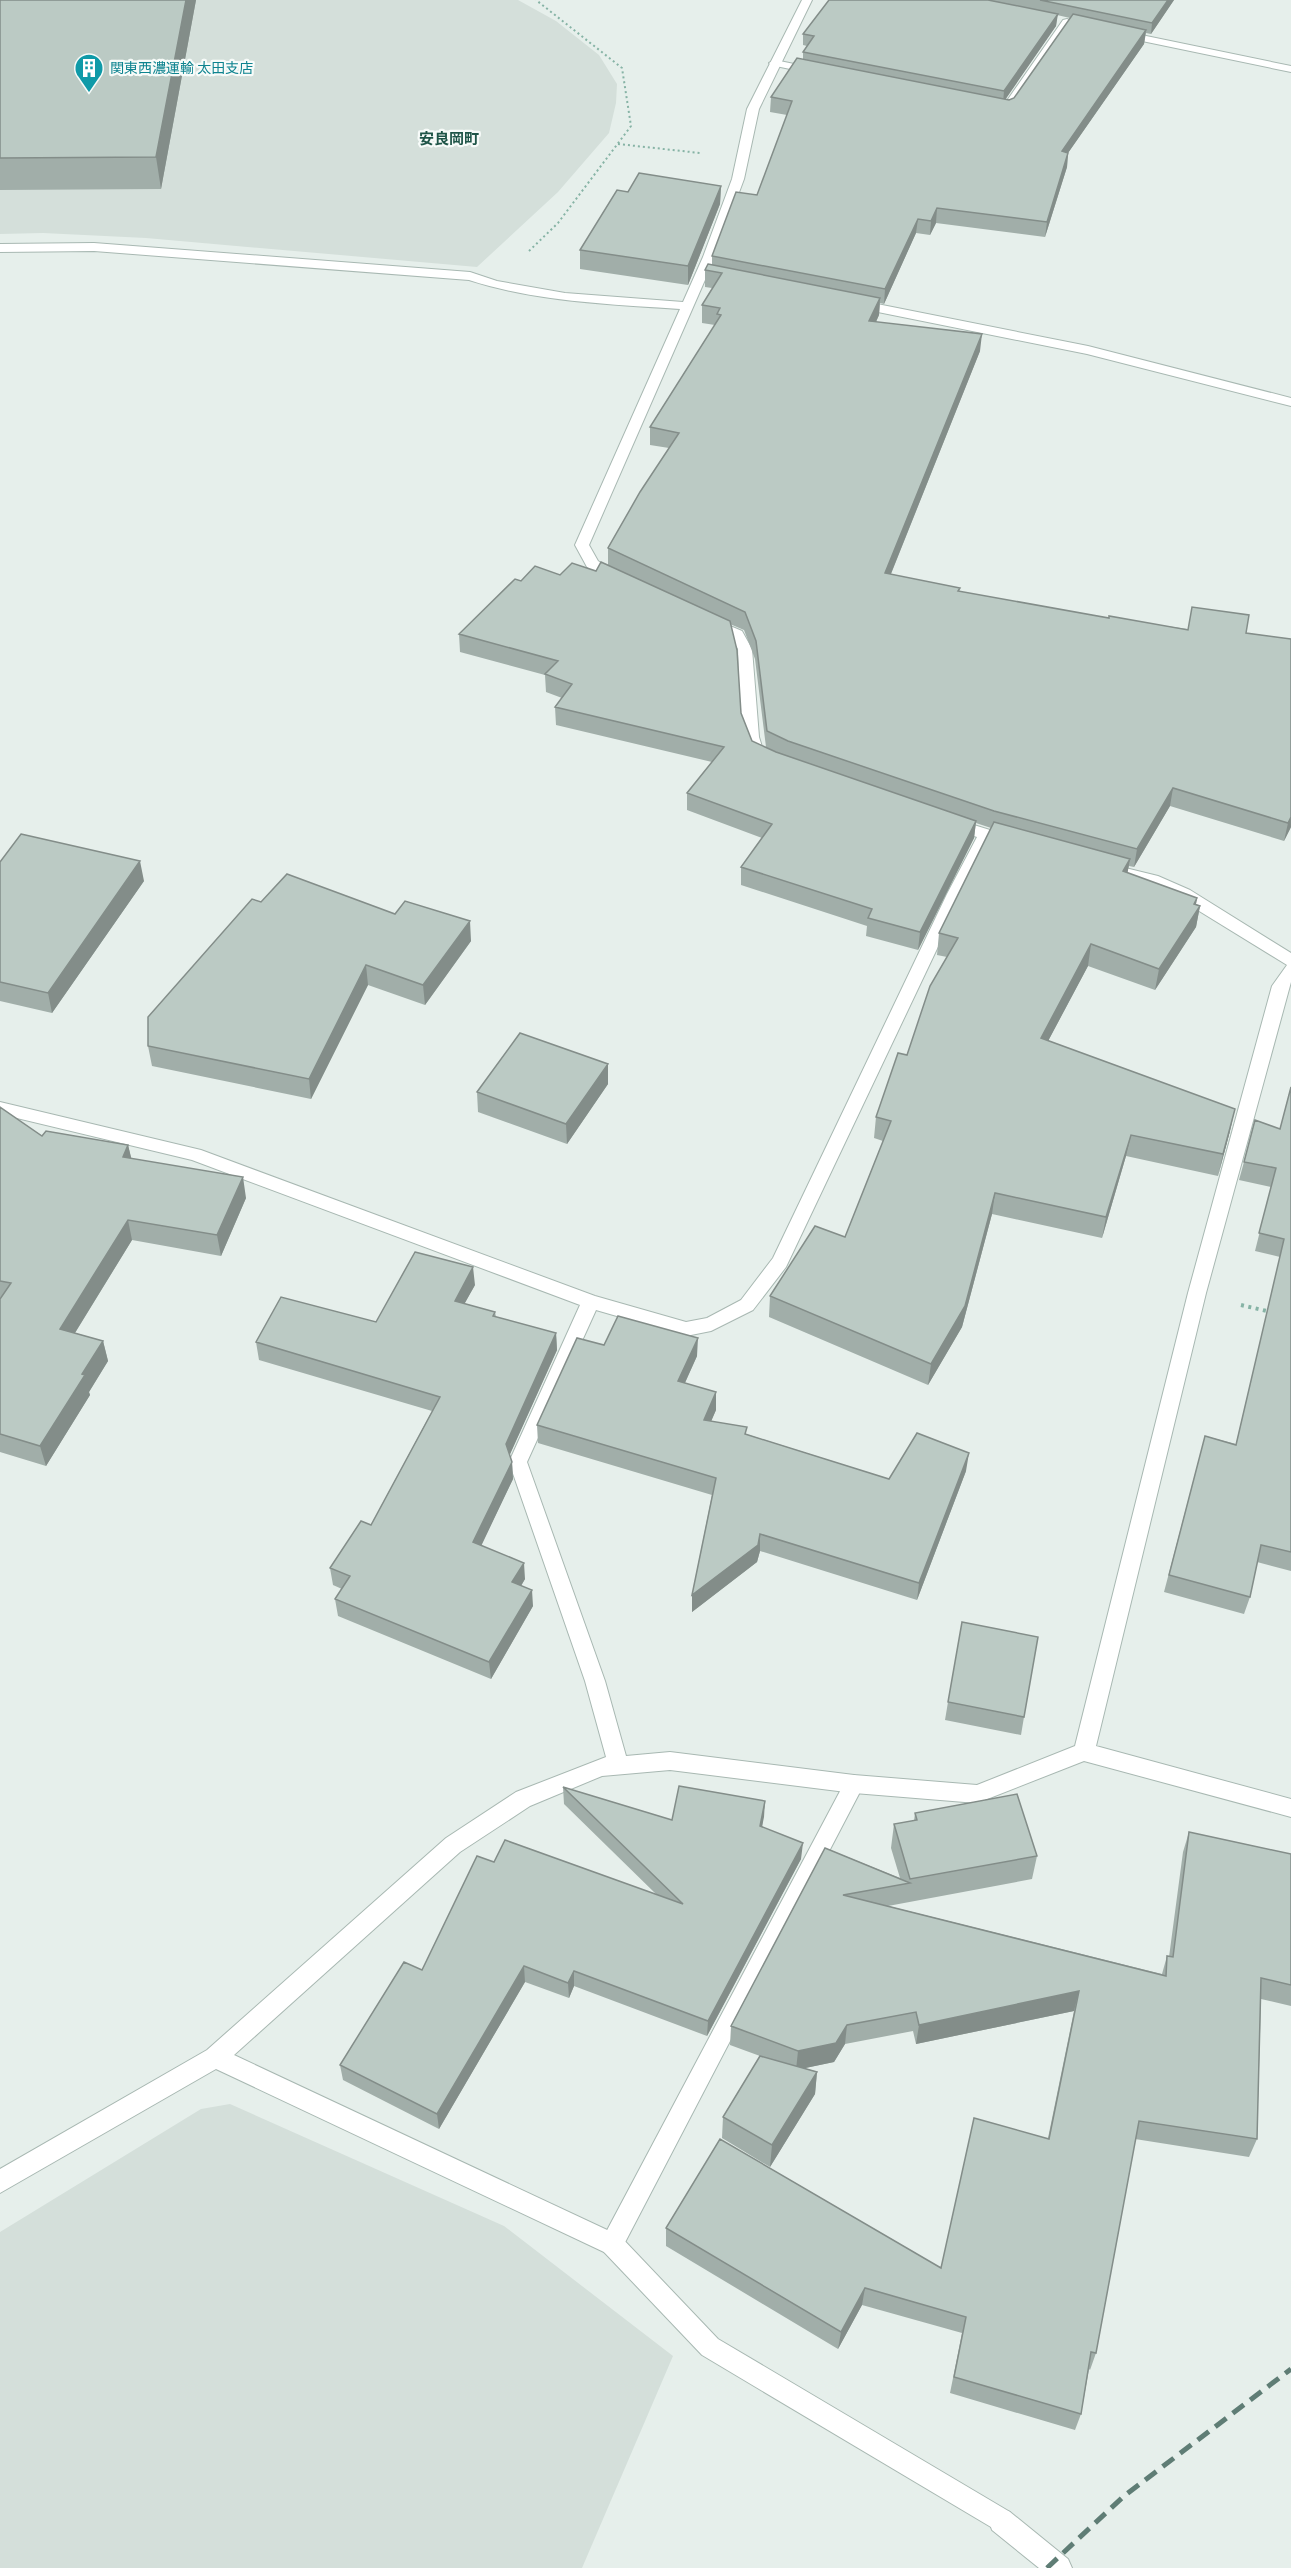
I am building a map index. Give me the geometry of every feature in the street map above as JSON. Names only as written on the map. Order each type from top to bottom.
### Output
[{"type":"street","points":[[634,587],[613,578],[592,564],[582,545],[687,306],[707,275],[738,179],[753,109],[807,0]]},
{"type":"street","points":[[984,104],[1007,109],[1067,22]]},
{"type":"street","points":[[1112,31],[1291,69]]},
{"type":"street","points":[[775,63],[821,72]]},
{"type":"street","points":[[0,248],[94,247],[470,276],[495,284],[566,297],[687,306]]},
{"type":"street","points":[[847,302],[1088,350],[1291,402]]},
{"type":"street","points":[[696,615],[737,634],[745,649],[751,736],[757,753],[782,764]]},
{"type":"street","points":[[932,816],[986,835],[1030,847]]},
{"type":"street","points":[[0,1108],[195,1154],[591,1302],[687,1329],[711,1324],[747,1305],[780,1262],[950,905],[986,835]]},
{"type":"street","points":[[1097,865],[1152,880],[1184,894],[1291,961]]},
{"type":"street","points":[[1084,1752],[1197,1293],[1280,986],[1291,970]]},
{"type":"street","points":[[591,1302],[518,1462],[595,1681],[620,1766]]},
{"type":"street","points":[[0,2182],[215,2057],[453,1845],[523,1799],[601,1767],[670,1761],[854,1784],[977,1794],[1084,1752],[1291,1808]]},
{"type":"street","points":[[612,2244],[854,1784]]},
{"type":"street","points":[[215,2057],[612,2244],[710,2347],[1001,2520],[1059,2568]]},
{"type":"path","points":[[495,284],[558,223],[631,126],[622,68],[536,0]]},
{"type":"path","points":[[618,144],[742,157]]},
{"type":"path","points":[[1197,1293],[1281,1315]]},
{"type":"shaded area","points":[[0,0],[518,0],[556,21],[599,55],[617,84],[616,103],[609,133],[558,192],[477,267],[146,238],[43,233],[0,234]]},
{"type":"shaded area","points":[[230,2104],[504,2226],[673,2356],[582,2568],[0,2568],[0,2232],[201,2109]]},
{"type":"building","name":"関東西濃運輸 太田支店","points":[[0,0],[186,0],[156,157],[0,158]]},
{"type":"building","points":[[829,0],[988,0],[1058,14],[1004,91],[803,52],[814,36],[803,34]]},
{"type":"building","points":[[1040,0],[1168,0],[1152,23]]},
{"type":"building","points":[[1073,14],[1146,30],[1062,151],[1068,153],[1047,222],[937,208],[931,221],[918,219],[885,289],[712,256],[736,192],[757,195],[792,101],[771,97],[797,58],[1009,100],[1014,98]]},
{"type":"building","points":[[639,173],[721,186],[688,266],[580,250],[617,190],[628,192]]},
{"type":"building","points":[[708,264],[880,298],[869,321],[982,334],[885,573],[960,588],[958,591],[1188,630],[1192,607],[1249,615],[1246,633],[1291,639],[1291,817],[1288,823],[1173,788],[1137,849],[994,811],[788,741],[767,731],[756,641],[745,612],[608,548],[640,492],[679,433],[650,427],[721,315],[717,314],[720,308],[702,305],[722,273],[705,270]]},
{"type":"building","points":[[601,562],[730,621],[737,650],[741,713],[752,741],[776,752],[976,821],[920,932],[868,918],[872,909],[741,867],[772,824],[687,793],[724,747],[555,707],[572,684],[545,674],[558,661],[459,634],[515,579],[521,581],[535,566],[560,575],[572,563],[596,571]]},
{"type":"building","points":[[994,822],[1130,859],[1123,871],[1197,898],[1194,904],[1200,906],[1159,969],[1091,944],[1041,1038],[1235,1109],[1223,1154],[1131,1135],[1106,1217],[995,1193],[965,1306],[931,1364],[770,1296],[815,1226],[845,1237],[891,1121],[876,1117],[898,1053],[907,1055],[930,986],[958,938],[939,933]]},
{"type":"building","points":[[21,834],[140,861],[48,993],[0,982],[0,862]]},
{"type":"building","points":[[287,874],[395,914],[405,901],[470,921],[423,985],[366,965],[309,1079],[148,1046],[148,1017],[252,899],[261,902]]},
{"type":"building","points":[[520,1033],[608,1064],[566,1124],[477,1092]]},
{"type":"building","points":[[1291,1087],[1291,1552],[1261,1545],[1250,1597],[1169,1575],[1205,1436],[1236,1445],[1284,1239],[1259,1233],[1276,1168],[1244,1162],[1255,1120],[1280,1129]]},
{"type":"building","points":[[0,1107],[42,1136],[46,1131],[128,1145],[123,1157],[243,1177],[217,1235],[128,1220],[60,1329],[103,1341],[82,1374],[85,1375],[40,1446],[0,1434],[0,1299],[11,1283],[0,1281]]},
{"type":"building","points":[[415,1252],[473,1267],[455,1301],[495,1312],[493,1316],[556,1333],[506,1444],[512,1462],[473,1542],[524,1563],[512,1582],[532,1590],[489,1662],[335,1599],[350,1576],[330,1568],[361,1521],[371,1525],[440,1397],[256,1342],[281,1297],[376,1322]]},
{"type":"building","points":[[618,1316],[698,1338],[678,1381],[716,1392],[704,1420],[747,1427],[745,1434],[889,1479],[917,1433],[969,1453],[919,1583],[760,1534],[758,1545],[692,1595],[716,1478],[537,1425],[577,1338],[604,1345]]},
{"type":"building","points":[[962,1622],[1038,1637],[1024,1717],[948,1702]]},
{"type":"building","points":[[679,1786],[765,1801],[760,1826],[803,1843],[708,2021],[574,1971],[568,1983],[524,1966],[437,2114],[340,2065],[404,1962],[422,1970],[477,1856],[494,1862],[505,1840],[683,1904],[563,1787],[672,1820]]},
{"type":"building","points":[[1017,1794],[1037,1856],[910,1879],[894,1824],[917,1820],[915,1813]]},
{"type":"building","points":[[1189,1832],[1291,1854],[1291,1985],[1261,1978],[1257,2139],[1139,2121],[1096,2353],[1091,2352],[1081,2414],[954,2377],[966,2317],[865,2288],[841,2332],[666,2228],[720,2139],[941,2268],[974,2118],[1049,2139],[1079,1991],[919,2025],[916,2012],[847,2025],[836,2043],[798,2051],[731,2026],[825,1848],[910,1883],[843,1895],[1166,1976],[1167,1956],[1173,1957]]},
{"type":"building","points":[[760,2056],[817,2072],[772,2145],[723,2117]]},
{"type":"railway","points":[[1047,2568],[1124,2496],[1291,2369]]},
{"type":"place","name":"関東西濃運輸 太田支店","points":[[89,94]]},
{"type":"district","name":"安良岡町","points":[[449,139]]}]
